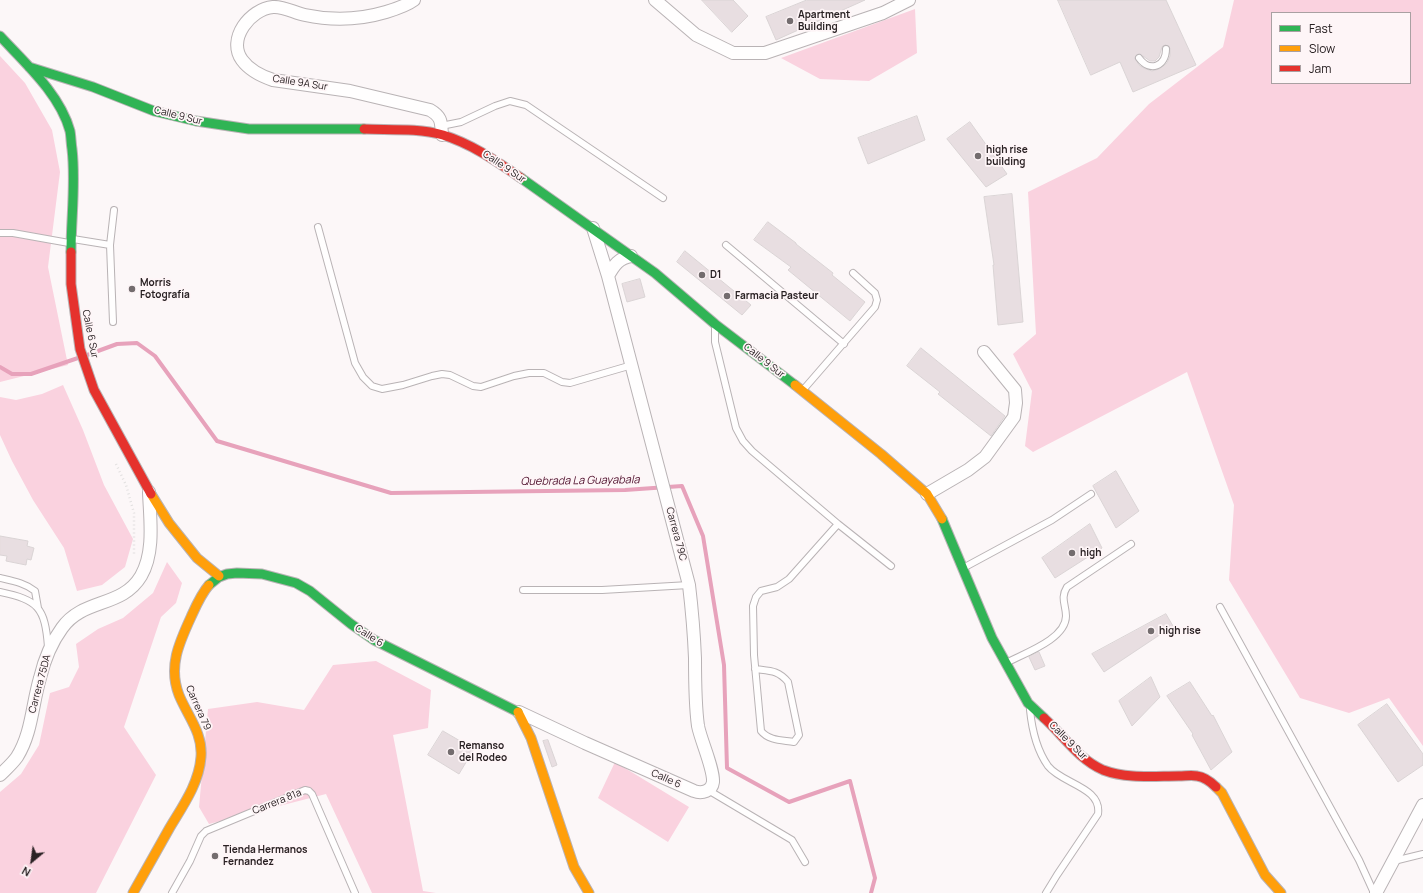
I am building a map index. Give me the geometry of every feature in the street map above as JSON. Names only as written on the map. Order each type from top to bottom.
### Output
[{"type":"street","name":"Calle 9A Sur","points":[[414,0],[408,5],[398,5],[372,16],[340,20],[313,16],[275,7],[268,8],[256,13],[243,27],[237,43],[238,52],[243,62],[252,70],[273,80],[350,91],[430,110],[437,114],[440,118],[441,131]]},
{"type":"street","points":[[655,0],[696,35],[733,53],[765,53],[883,13],[909,0]]},
{"type":"street","name":"Calle 9 Sur","points":[[0,36],[29,67],[94,87],[154,111],[220,126],[249,129],[337,128],[441,131],[488,155],[631,256],[881,454],[927,494],[945,524],[992,638],[1028,703],[1052,725],[1073,749],[1090,763],[1104,770],[1118,774],[1135,776],[1198,776],[1210,781],[1222,793],[1265,875],[1281,893]]},
{"type":"street","name":"Calle 6 Sur","points":[[29,67],[52,94],[64,115],[70,131],[74,168],[71,284],[80,349],[94,390],[148,491],[183,541],[197,558],[219,576]]},
{"type":"street","name":"Carrera 79C","points":[[593,228],[608,276],[632,365],[689,585],[694,629],[696,711],[698,726],[713,782],[712,786],[706,791]]},
{"type":"street","points":[[608,276],[614,264],[624,257],[631,256]]},
{"type":"street","points":[[927,494],[968,470],[986,457],[1014,417],[1016,404],[1015,390],[984,352]]},
{"type":"street","name":"Carrera 75DA","points":[[0,774],[16,758],[28,733],[40,678],[48,652],[61,629],[75,614],[131,590],[141,575],[148,561],[150,541],[148,491]]},
{"type":"street","name":"Calle 6","points":[[219,576],[253,573],[292,581],[313,593],[374,640],[585,743],[699,793],[706,791]]},
{"type":"street","name":"Carrera 79","points":[[133,893],[184,804],[197,774],[202,748],[200,736],[196,725],[177,689],[174,676],[174,664],[177,650],[196,604],[203,592],[219,576]]},
{"type":"street","points":[[519,712],[531,738],[574,867],[589,893]]},
{"type":"street","points":[[1375,893],[1394,861],[1423,805]]},
{"type":"lane","points":[[1139,58],[1146,65],[1150,66],[1160,64],[1166,56],[1166,49]]},
{"type":"lane","points":[[441,131],[510,101],[526,105],[663,198]]},
{"type":"lane","points":[[113,322],[110,245],[114,210]]},
{"type":"lane","points":[[318,227],[355,364],[362,377],[372,386],[382,389],[403,385],[442,374],[450,375],[473,386],[481,387],[514,376],[529,373],[544,373],[562,382],[570,383],[632,365]]},
{"type":"lane","points":[[0,233],[13,233],[110,245]]},
{"type":"lane","points":[[726,245],[844,344]]},
{"type":"lane","points":[[802,391],[875,308],[877,300],[875,293],[853,273]]},
{"type":"lane","points":[[715,324],[716,342],[736,428],[743,441],[752,451],[838,524],[891,566]]},
{"type":"lane","points":[[964,568],[1052,520],[1091,494]]},
{"type":"lane","points":[[756,669],[776,672],[783,676],[788,682],[799,735],[797,740],[794,742],[765,736],[761,731],[756,669],[753,606],[756,597],[761,591],[777,587],[789,580],[838,524]]},
{"type":"lane","points":[[1007,663],[1048,642],[1062,630],[1066,618],[1064,592],[1067,587],[1131,544]]},
{"type":"lane","points":[[0,578],[19,583],[35,591],[38,608],[46,626],[48,652]]},
{"type":"lane","points":[[523,590],[602,590],[689,585]]},
{"type":"lane","points":[[0,592],[20,596],[29,600],[38,608]]},
{"type":"lane","points":[[1220,607],[1359,860],[1375,893]]},
{"type":"lane","points":[[1028,703],[1033,734],[1042,756],[1049,767],[1058,775],[1088,792],[1095,798],[1099,807],[1098,814],[1046,893]]},
{"type":"lane","name":"Carrera 81a","points":[[172,893],[202,836],[206,832],[305,790],[312,794],[355,893]]},
{"type":"lane","points":[[706,791],[792,840],[805,862]]},
{"type":"lane","points":[[1394,861],[1423,854]]},
{"type":"path","points":[[113,459],[126,485],[134,513],[134,556]]},
{"type":"shaded area","points":[[1234,0],[1423,0],[1423,746],[1389,698],[1349,713],[1300,698],[1229,580],[1234,505],[1187,372],[1033,452],[1025,446],[1032,391],[1013,354],[1036,334],[1028,192],[1097,158],[1149,104],[1223,47]]},
{"type":"shaded area","points":[[915,9],[917,53],[869,81],[820,79],[781,58]]},
{"type":"shaded area","points":[[0,56],[25,83],[52,130],[60,172],[48,267],[68,365],[0,382]]},
{"type":"shaded area","points":[[63,385],[83,430],[104,485],[133,539],[125,567],[102,585],[77,591],[64,548],[33,500],[0,435],[0,397],[16,400],[42,394]]},
{"type":"shaded area","points":[[167,562],[182,583],[176,603],[161,617],[124,727],[156,775],[96,893],[0,893],[0,792],[21,774],[39,745],[50,693],[69,687],[79,667],[76,644],[98,629],[123,618],[153,593]]},
{"type":"shaded area","points":[[376,661],[431,690],[428,728],[393,735],[423,891],[436,893],[372,893],[326,794],[209,824],[199,807],[208,709],[257,702],[304,710],[333,665]]},
{"type":"shaded area","points":[[615,762],[689,807],[668,842],[598,798]]},
{"type":"building","points":[[702,0],[733,0],[748,16],[732,32]]},
{"type":"building","points":[[807,0],[865,0],[776,40],[766,17]]},
{"type":"building","points":[[1058,0],[1166,0],[1196,65],[1133,92],[1120,62],[1091,75]],"holes":[[[1166,45],[1170,48],[1170,56],[1167,63],[1159,69],[1152,71],[1146,69],[1140,66],[1135,59],[1136,55],[1140,54],[1150,61],[1155,61],[1159,57],[1162,47]]]},
{"type":"building","points":[[917,116],[925,140],[868,164],[858,138]]},
{"type":"building","name":"high rise building","points":[[970,122],[1007,174],[986,187],[947,139]]},
{"type":"building","points":[[1012,194],[1023,322],[998,325],[994,265],[984,197]]},
{"type":"building","points":[[768,222],[833,273],[832,275],[865,302],[850,321],[788,270],[791,267],[754,240]]},
{"type":"building","points":[[685,251],[751,305],[742,315],[677,262]]},
{"type":"building","points":[[640,279],[645,297],[627,302],[622,284]]},
{"type":"building","points":[[921,348],[1005,416],[991,436],[938,394],[940,392],[907,366]]},
{"type":"building","points":[[1116,471],[1139,511],[1116,528],[1093,486]]},
{"type":"building","name":"high","points":[[1090,524],[1102,548],[1055,578],[1042,558]]},
{"type":"building","points":[[0,536],[28,541],[27,546],[34,548],[31,560],[27,559],[26,565],[6,561],[7,556],[0,555]]},
{"type":"building","points":[[1166,614],[1173,626],[1104,672],[1092,654]]},
{"type":"building","points":[[1039,652],[1045,666],[1035,670],[1029,657]]},
{"type":"building","points":[[1151,677],[1160,697],[1132,726],[1119,701]]},
{"type":"building","points":[[1190,682],[1212,716],[1213,715],[1232,752],[1211,770],[1192,735],[1193,734],[1167,696]]},
{"type":"building","points":[[1387,704],[1423,754],[1423,765],[1398,782],[1358,725]]},
{"type":"building","name":"Remanso del Rodeo","points":[[443,731],[474,749],[459,774],[428,755]]},
{"type":"building","points":[[548,740],[557,765],[552,767],[543,741]]},
{"type":"waterway","name":"Quebrada La Guayabala","points":[[87,355],[117,344],[137,343],[155,356],[217,441],[391,493],[625,490],[682,486],[703,536],[724,665],[727,768],[789,802],[850,781],[875,878],[871,893]]},
{"type":"waterway","name":"Quebrada La Guayabala","points":[[0,367],[12,374],[31,374],[78,358]]},
{"type":"traffic: fast","points":[[0,36],[41,80],[50,92],[65,117],[70,131],[74,175],[71,252]]},
{"type":"traffic: fast","points":[[29,67],[93,87],[154,111],[196,121],[249,129],[364,129]]},
{"type":"traffic: fast","points":[[521,178],[655,273],[715,324],[795,385]]},
{"type":"traffic: fast","points":[[942,519],[992,638],[1028,703],[1044,718]]},
{"type":"traffic: fast","points":[[209,585],[219,577],[237,573],[262,574],[296,583],[310,591],[351,624],[374,640],[518,712]]},
{"type":"traffic: slow","points":[[795,385],[881,454],[927,494],[942,519]]},
{"type":"traffic: slow","points":[[151,494],[169,523],[197,558],[219,576]]},
{"type":"traffic: slow","points":[[133,893],[189,795],[200,767],[200,740],[179,695],[176,685],[175,665],[176,655],[187,627],[199,600],[209,585]]},
{"type":"traffic: slow","points":[[518,712],[531,738],[574,867],[589,893]]},
{"type":"traffic: slow","points":[[1216,787],[1222,793],[1265,875],[1281,893]]},
{"type":"traffic: jam","points":[[364,129],[414,130],[443,135],[474,148],[521,178]]},
{"type":"traffic: jam","points":[[71,252],[71,284],[80,349],[94,390],[151,494]]},
{"type":"traffic: jam","points":[[1044,718],[1086,760],[1103,770],[1131,776],[1197,776],[1202,777],[1216,787]]},
{"type":"place","name":"Apartment Building","points":[[790,21]]},
{"type":"place","name":"high rise building","points":[[978,156]]},
{"type":"place","name":"D1","points":[[702,275]]},
{"type":"place","name":"Morris Fotografía","points":[[132,289]]},
{"type":"place","name":"Farmacia Pasteur","points":[[727,296]]},
{"type":"place","name":"high","points":[[1072,553]]},
{"type":"place","name":"high rise","points":[[1151,631]]},
{"type":"place","name":"Remanso del Rodeo","points":[[451,752]]},
{"type":"place","name":"Tienda Hermanos Fernandez","points":[[215,856]]}]
